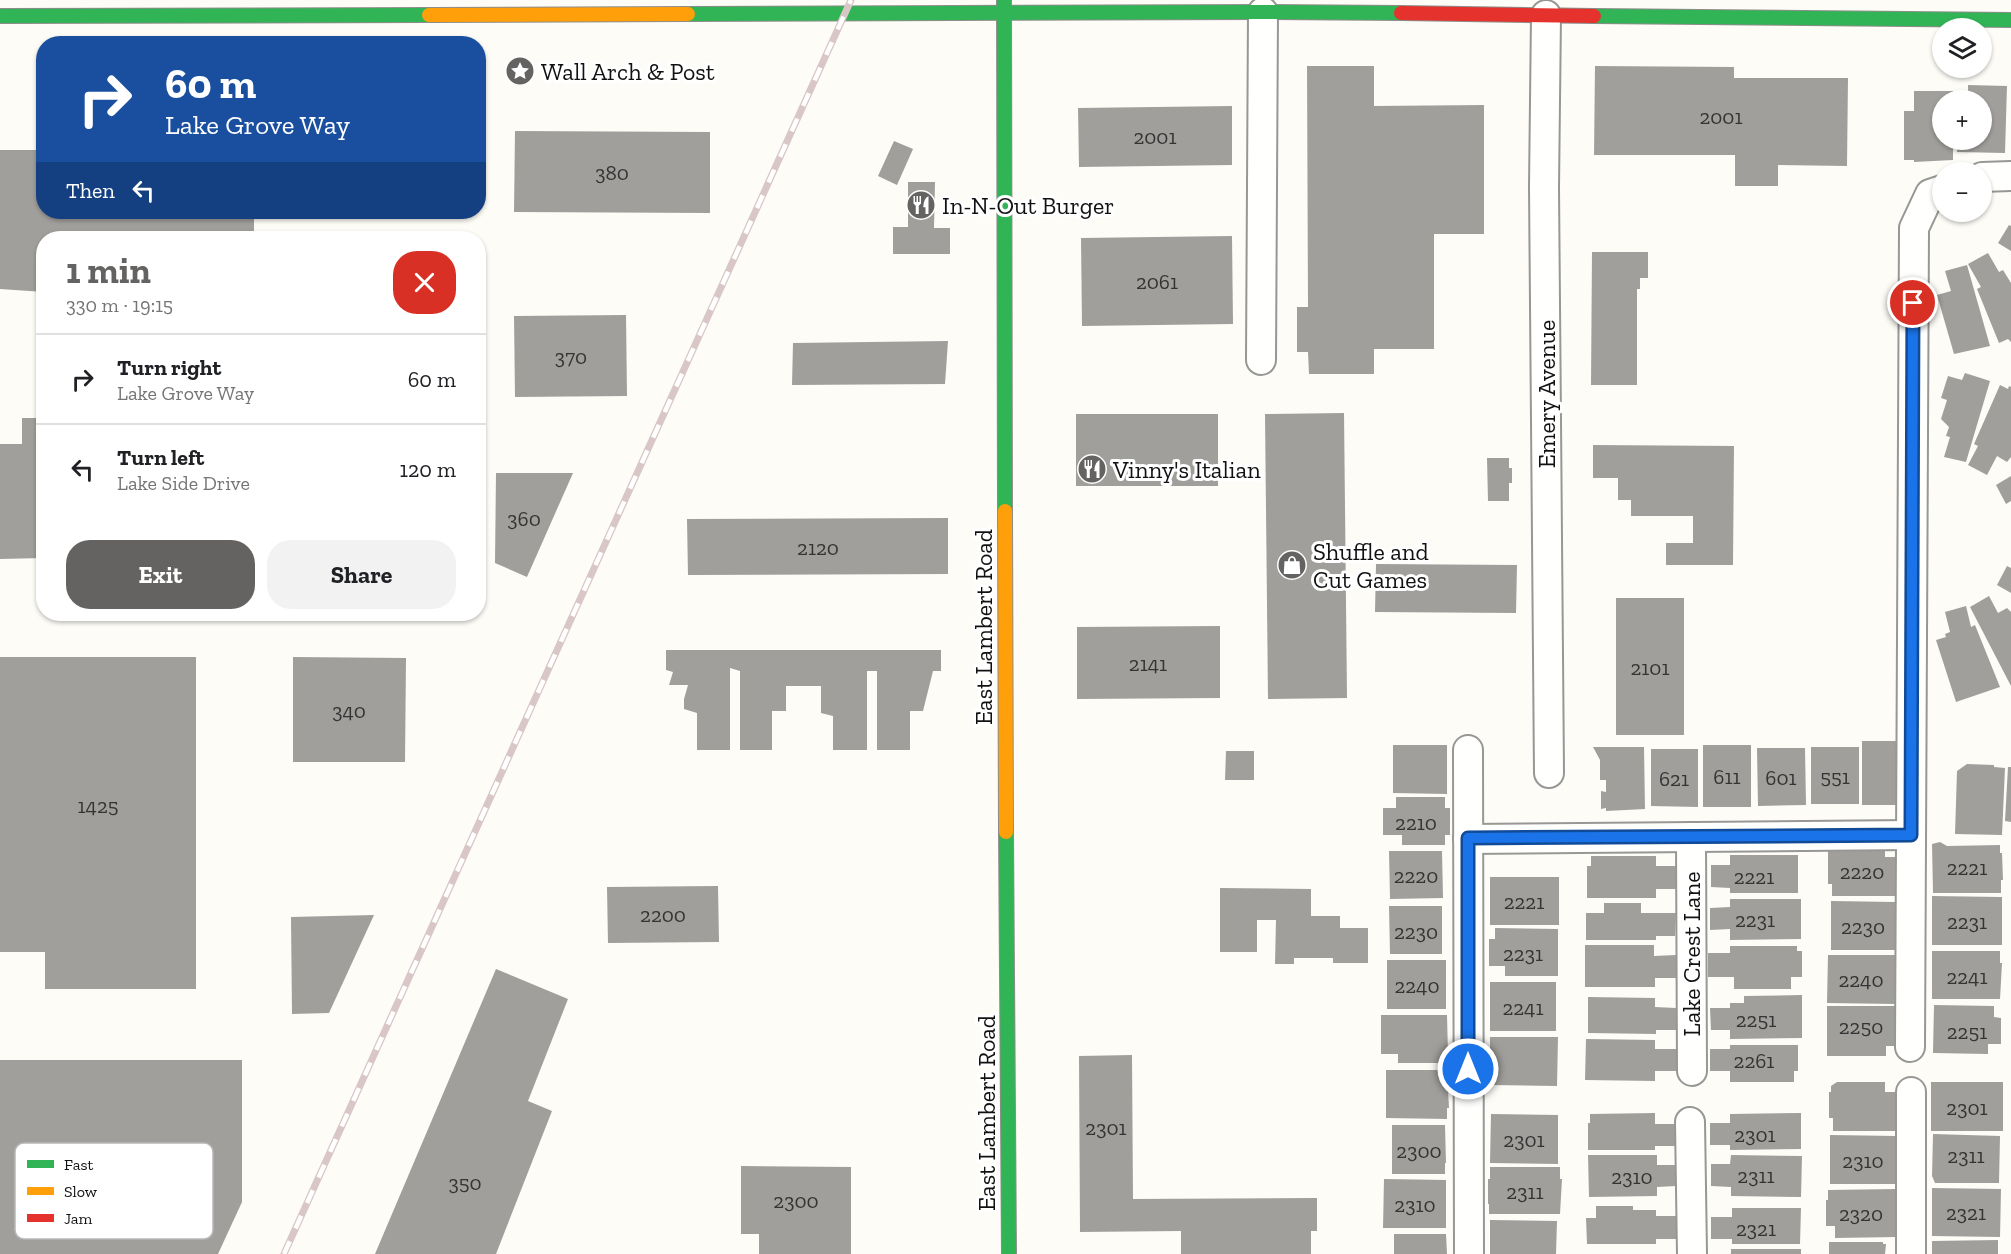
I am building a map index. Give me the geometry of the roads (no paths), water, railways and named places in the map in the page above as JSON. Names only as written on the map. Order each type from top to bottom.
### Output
[{"type":"street","points":[[0,16],[1004,6],[1263,12],[2011,20]]},
{"type":"street","name":"East Lambert Road","points":[[1004,6],[1003,242],[1009,1254]]},
{"type":"street","points":[[1261,360],[1263,12]]},
{"type":"street","name":"Emery Avenue","points":[[1546,15],[1544,187],[1549,773]]},
{"type":"street","points":[[1992,177],[2011,176]]},
{"type":"street","points":[[1910,1047],[1914,228],[1932,199]]},
{"type":"street","points":[[1468,750],[1469,1254]]},
{"type":"street","points":[[1468,838],[1911,835]]},
{"type":"street","name":"Lake Crest Lane","points":[[1691,837],[1692,1071]]},
{"type":"street","points":[[1911,1092],[1911,1254]]},
{"type":"street","points":[[1690,1122],[1692,1254]]},
{"type":"railway","points":[[284,1254],[851,0]]},
{"type":"place","name":"Wall Arch & Post","points":[[520,71]]},
{"type":"place","name":"In-N-Out Burger","points":[[921,205]]},
{"type":"place","name":"Vinny's Italian","points":[[1092,469]]},
{"type":"place","name":"Shuffle and Cut Games","points":[[1292,565]]}]
